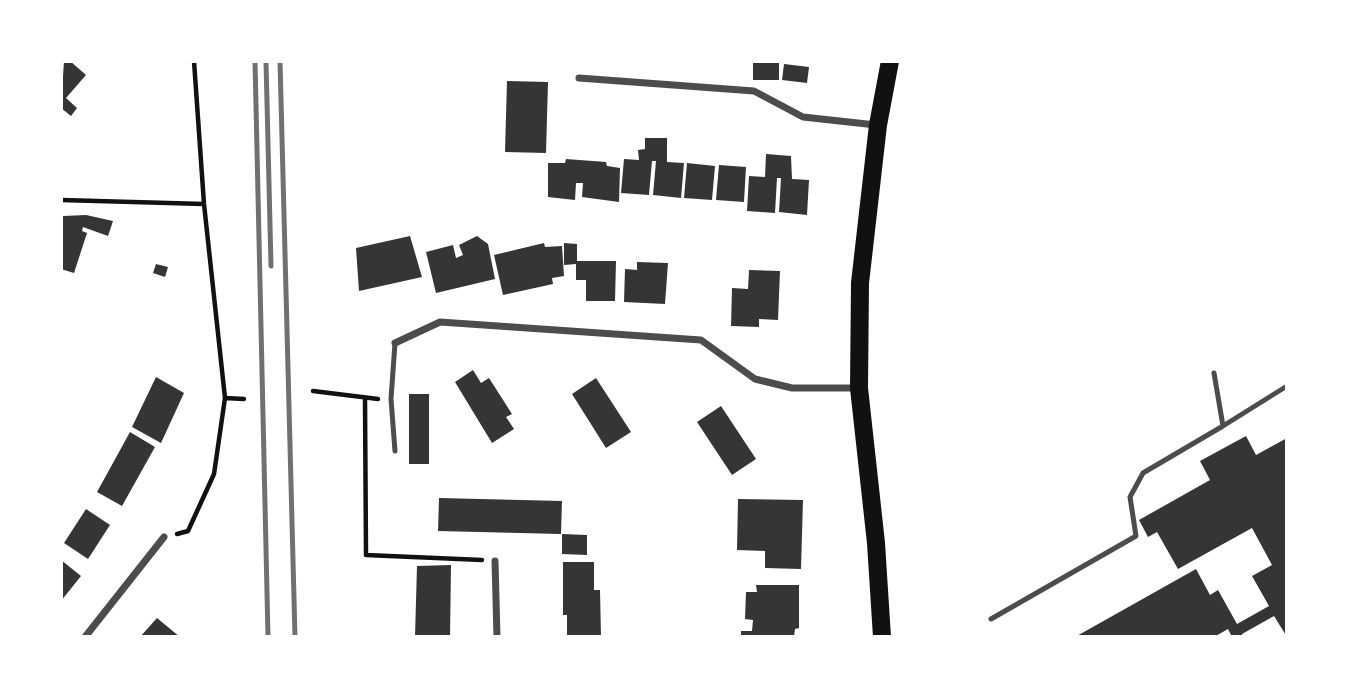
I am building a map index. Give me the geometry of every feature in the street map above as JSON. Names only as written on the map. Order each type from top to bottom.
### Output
[{"type":"main road","points":[[882,637],[876,543],[859,388],[860,283],[877,125],[890,61]]},
{"type":"street","points":[[579,78],[754,90],[803,117],[877,125]]},
{"type":"street","points":[[395,343],[440,322],[701,340],[755,379],[792,388],[859,388]]},
{"type":"street","points":[[85,637],[164,537]]},
{"type":"street","points":[[495,561],[497,637]]},
{"type":"lane","points":[[395,343],[391,399],[395,451]]},
{"type":"lane","points":[[1214,373],[1223,426]]},
{"type":"lane","points":[[991,620],[1136,536],[1130,497],[1143,473],[1287,386]]},
{"type":"path","points":[[164,537],[188,531],[214,474],[225,398],[204,204],[194,61]]},
{"type":"path","points":[[61,200],[204,204]]},
{"type":"path","points":[[313,391],[367,400],[366,555],[495,561]]},
{"type":"path","points":[[225,398],[244,399]]},
{"type":"building","points":[[64,61],[70,61],[86,75],[66,98],[77,108],[71,116],[61,108]]},
{"type":"building","points":[[753,61],[779,61],[779,80],[753,80]]},
{"type":"building","points":[[784,64],[809,67],[807,83],[782,80]]},
{"type":"building","points":[[507,81],[548,82],[546,153],[505,152]]},
{"type":"building","points":[[645,138],[667,138],[667,162],[684,163],[681,198],[653,195],[656,161],[652,161],[649,195],[621,193],[624,159],[639,160],[638,150],[645,149]]},
{"type":"building","points":[[766,154],[791,156],[792,179],[809,180],[807,215],[779,212],[781,178],[777,178],[775,213],[747,211],[749,176],[765,177]]},
{"type":"building","points":[[566,159],[606,162],[607,166],[620,168],[619,202],[582,197],[583,183],[576,183],[575,200],[548,197],[548,163],[565,163]]},
{"type":"building","points":[[687,163],[715,166],[712,200],[684,198]]},
{"type":"building","points":[[719,165],[746,167],[744,202],[716,200]]},
{"type":"building","points":[[86,215],[113,221],[108,236],[83,227],[82,231],[87,233],[74,273],[61,269],[61,220],[63,216]]},
{"type":"building","points":[[410,236],[422,277],[359,291],[356,248]]},
{"type":"building","points":[[477,236],[488,244],[495,279],[436,293],[426,252],[453,245],[456,258],[463,255],[459,245]]},
{"type":"building","points":[[544,243],[545,247],[562,246],[564,276],[552,278],[553,284],[503,295],[494,255]]},
{"type":"building","points":[[564,243],[577,244],[577,261],[616,261],[615,301],[586,301],[586,280],[576,280],[576,264],[564,265]]},
{"type":"building","points":[[637,262],[668,263],[665,304],[624,302],[625,269],[637,270]]},
{"type":"building","points":[[156,264],[168,267],[165,277],[153,273]]},
{"type":"building","points":[[749,270],[780,271],[778,320],[759,319],[759,327],[731,326],[732,288],[748,289]]},
{"type":"building","points":[[473,370],[481,383],[489,378],[512,414],[506,417],[514,429],[492,443],[455,382]]},
{"type":"building","points":[[156,377],[184,393],[161,443],[132,427]]},
{"type":"building","points":[[596,378],[631,432],[606,448],[572,394]]},
{"type":"building","points":[[409,394],[429,394],[429,464],[409,464]]},
{"type":"building","points":[[721,406],[756,459],[732,475],[697,422]]},
{"type":"building","points":[[130,432],[155,447],[122,506],[97,492]]},
{"type":"building","points":[[1246,436],[1256,455],[1287,438],[1287,637],[1274,616],[1242,634],[1243,637],[1232,637],[1228,629],[1214,637],[1075,637],[1196,569],[1210,595],[1218,590],[1237,624],[1269,606],[1252,576],[1272,565],[1252,528],[1178,569],[1157,532],[1148,537],[1139,520],[1210,480],[1200,461]]},
{"type":"building","points":[[439,498],[562,501],[561,534],[438,531]]},
{"type":"building","points":[[738,499],[803,500],[801,569],[765,568],[765,551],[737,550]]},
{"type":"building","points":[[86,509],[110,525],[88,559],[64,543]]},
{"type":"building","points":[[562,534],[587,535],[587,555],[562,554]]},
{"type":"building","points":[[61,560],[81,576],[61,601]]},
{"type":"building","points":[[563,562],[594,562],[594,590],[600,590],[601,637],[567,637],[567,615],[563,615]]},
{"type":"building","points":[[451,565],[450,637],[415,637],[417,566]]},
{"type":"building","points":[[756,585],[799,585],[799,628],[795,629],[794,637],[741,637],[741,631],[752,631],[753,620],[745,619],[746,592],[757,592]]},
{"type":"building","points":[[157,618],[180,637],[140,637]]},
{"type":"railway","points":[[255,61],[268,637]]},
{"type":"railway","points":[[266,61],[271,266]]},
{"type":"railway","points":[[280,61],[295,637]]}]
